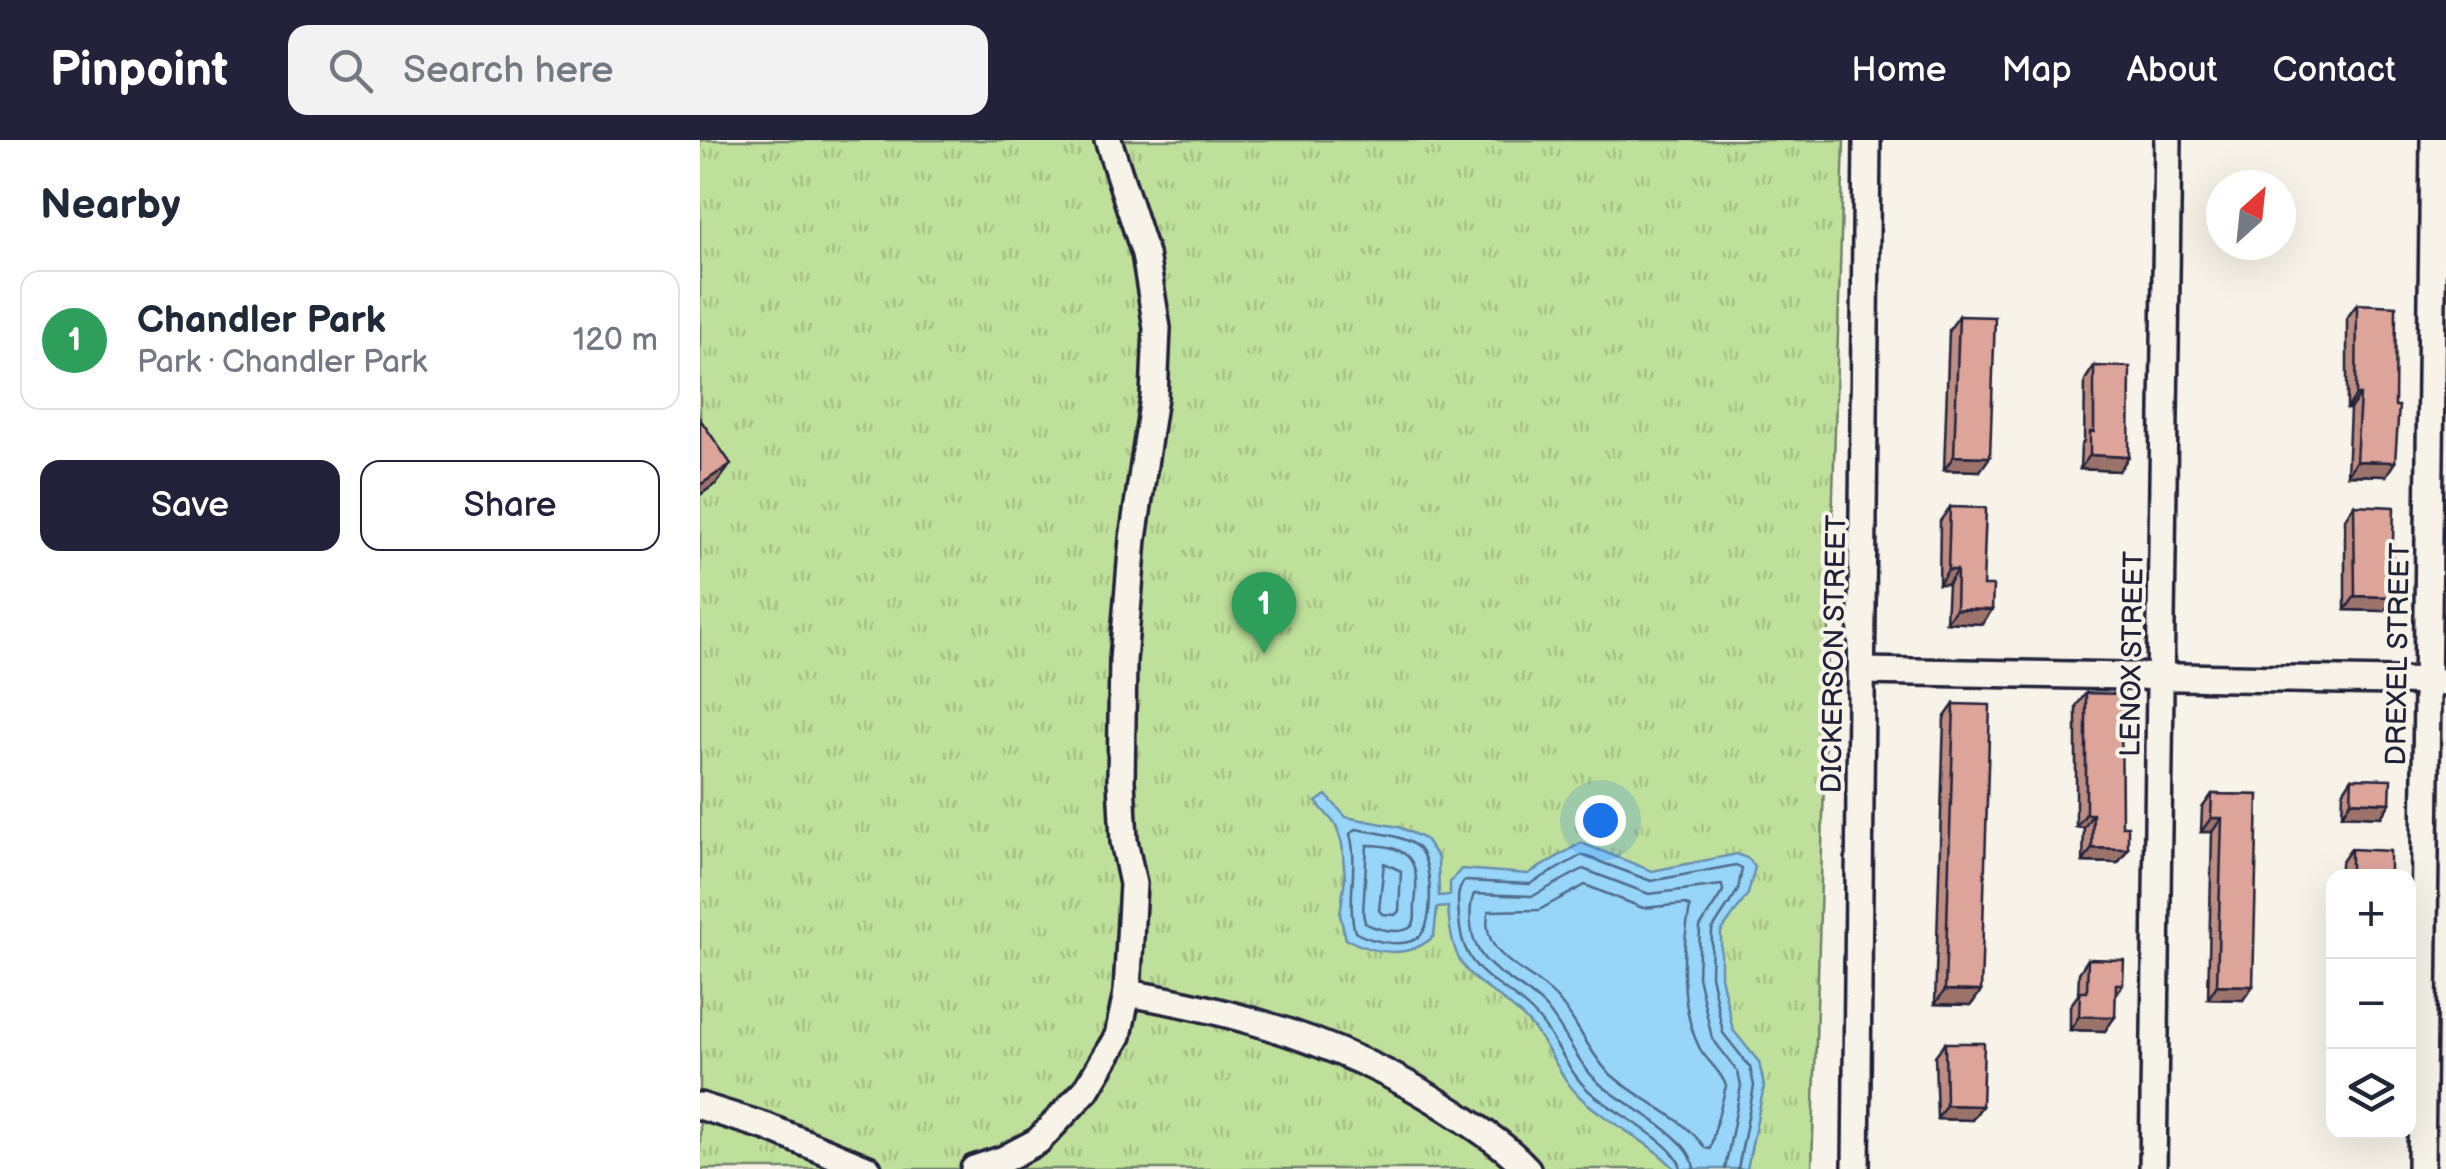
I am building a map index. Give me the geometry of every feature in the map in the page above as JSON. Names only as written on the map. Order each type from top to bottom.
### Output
[{"type":"street","name":"DICKERSON STREET","points":[[1856,1169],[1867,140]]},
{"type":"street","name":"LENOX STREET","points":[[2154,1169],[2168,140]]},
{"type":"street","name":"DREXEL STREET","points":[[2421,1169],[2436,682],[2434,140]]},
{"type":"street","points":[[974,1169],[1038,1141],[1086,1090],[1118,1036],[1128,993],[1132,884],[1124,841],[1122,796],[1123,660],[1133,539],[1154,397],[1157,328],[1133,211],[1108,146]]},
{"type":"street","points":[[1863,671],[2436,682]]},
{"type":"street","points":[[1128,993],[1183,1002],[1265,1024],[1371,1065],[1484,1132],[1526,1169]]},
{"type":"street","points":[[700,1106],[767,1127],[868,1169]]},
{"type":"green space","points":[[700,140],[1844,140],[1812,1169],[700,1169]]},
{"type":"water","points":[[1326,795],[1346,817],[1399,827],[1425,839],[1438,858],[1439,896],[1450,895],[1450,883],[1461,869],[1528,874],[1581,843],[1652,871],[1737,854],[1749,859],[1755,867],[1748,894],[1721,932],[1721,976],[1733,1030],[1759,1062],[1764,1086],[1747,1169],[1675,1169],[1582,1099],[1528,1022],[1463,966],[1451,933],[1448,907],[1437,908],[1434,936],[1414,949],[1380,951],[1346,939],[1340,915],[1345,878],[1342,844],[1336,825],[1316,802]]},
{"type":"building","points":[[2357,304],[2396,306],[2395,406],[2399,406],[2395,462],[2356,461],[2360,395],[2356,395]]},
{"type":"building","points":[[1959,316],[1995,317],[1990,457],[1954,456]]},
{"type":"building","points":[[2094,366],[2130,367],[2129,457],[2090,455]]},
{"type":"building","points":[[700,419],[731,464],[700,485]]},
{"type":"building","points":[[2354,505],[2394,507],[2394,597],[2355,596]]},
{"type":"building","points":[[1950,507],[1986,508],[1983,586],[1993,586],[1992,610],[1956,609],[1957,570],[1948,570]]},
{"type":"building","points":[[2086,693],[2121,694],[2122,826],[2128,826],[2128,849],[2092,848],[2093,814],[2086,814]]},
{"type":"building","points":[[1954,704],[1990,705],[1981,991],[1945,990]]},
{"type":"building","points":[[2352,778],[2391,779],[2390,803],[2351,801]]},
{"type":"building","points":[[2212,794],[2258,795],[2253,986],[2217,985],[2222,818],[2211,818]]},
{"type":"building","points":[[2351,849],[2390,851],[2390,869],[2351,869]]},
{"type":"building","points":[[2088,959],[2124,960],[2123,984],[2116,984],[2115,1017],[2079,1016],[2080,992],[2087,992]]},
{"type":"building","points":[[1945,1043],[1984,1043],[1982,1106],[1946,1105]]},
{"type":"place","name":"Chandler Park","points":[[1264,654]]}]
